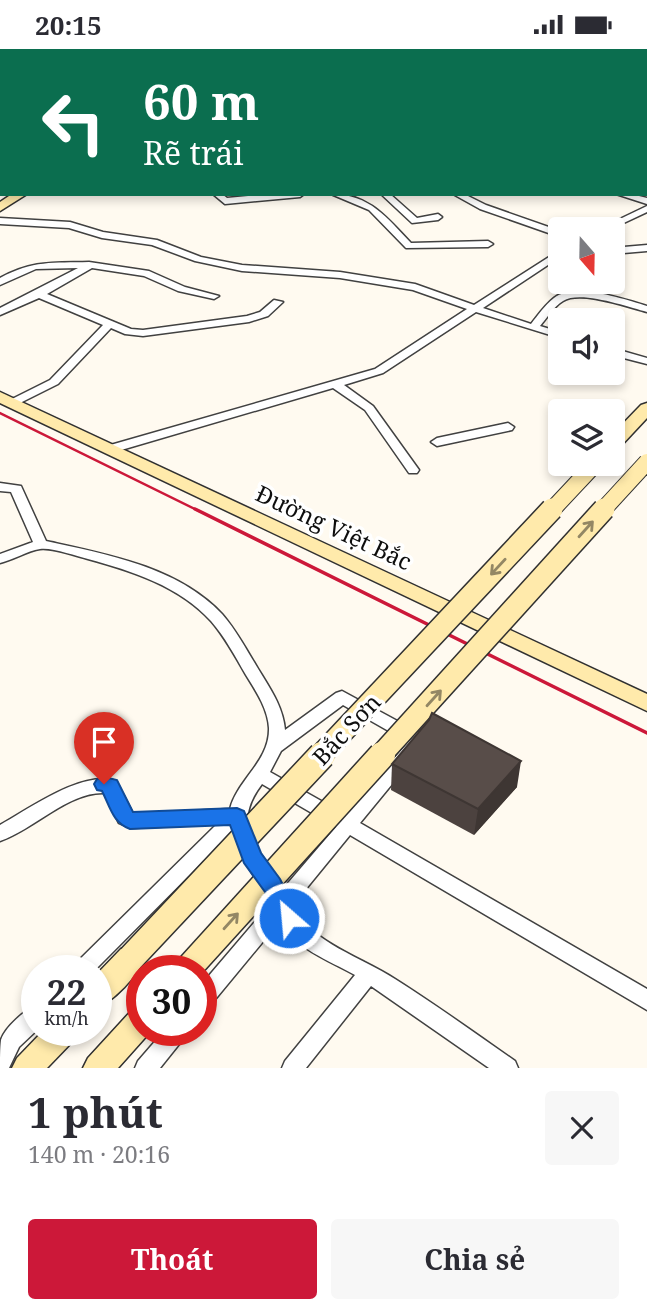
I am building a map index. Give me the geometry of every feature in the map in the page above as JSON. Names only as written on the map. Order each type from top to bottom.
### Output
[{"type":"main road","points":[[0,207],[18,196]]},
{"type":"main road","name":"Đường Việt Bắc","points":[[6,400],[647,703]]},
{"type":"main road","points":[[625,431],[647,408]]},
{"type":"main road","name":"Bắc Sơn","points":[[200,955],[647,462]]},
{"type":"main road","name":"Bắc Sơn","points":[[112,978],[584,476]]},
{"type":"main road","points":[[98,1068],[126,1037]]},
{"type":"main road","points":[[27,1068],[48,1046]]},
{"type":"street","points":[[219,196],[225,201],[279,196]]},
{"type":"street","points":[[340,196],[372,208],[409,246],[488,244]]},
{"type":"street","points":[[387,196],[415,221],[438,217]]},
{"type":"street","points":[[461,196],[494,211],[548,230]]},
{"type":"street","points":[[628,196],[647,201]]},
{"type":"street","points":[[625,219],[647,209]]},
{"type":"street","points":[[0,221],[70,225],[102,235],[154,242],[198,259],[242,268],[332,274],[415,287],[548,331]]},
{"type":"street","points":[[625,250],[647,248]]},
{"type":"street","points":[[111,449],[335,384],[392,364],[548,263]]},
{"type":"street","points":[[0,282],[35,266],[89,265],[146,273],[182,289],[214,296]]},
{"type":"street","points":[[0,312],[39,294],[89,265]]},
{"type":"street","points":[[39,294],[129,332],[151,332],[249,319],[264,314],[278,302]]},
{"type":"street","points":[[534,327],[558,300],[568,295],[591,296],[647,309]]},
{"type":"street","points":[[6,400],[54,382],[110,323]]},
{"type":"street","points":[[625,355],[647,361]]},
{"type":"street","points":[[335,384],[369,408],[412,470]]},
{"type":"street","points":[[437,442],[508,427]]},
{"type":"street","points":[[0,487],[16,489],[41,544]]},
{"type":"street","points":[[0,559],[41,544],[98,558],[169,583],[208,608],[235,643],[270,700],[275,714],[275,746]]},
{"type":"street","points":[[217,982],[281,904],[349,826],[419,740],[342,697],[275,746],[260,774],[240,797],[237,816],[252,857],[281,904],[295,928],[306,938],[369,972],[507,1068]]},
{"type":"street","points":[[260,774],[647,1000]]},
{"type":"street","points":[[0,834],[77,793],[104,784],[110,786],[125,818],[130,821],[237,816]]},
{"type":"street","points":[[97,955],[237,816]]},
{"type":"street","points":[[293,1068],[369,972]]},
{"type":"street","points":[[0,1064],[12,1040],[21,1031]]},
{"type":"street","points":[[146,1068],[164,1046]]},
{"type":"building","points":[[432,713],[521,761],[478,809],[392,764]]},
{"type":"railway","points":[[0,413],[199,511]]},
{"type":"railway","points":[[195,509],[647,733]]},
{"type":"route","points":[[104,784],[110,786],[125,818],[130,821],[237,816],[240,831],[252,857],[289,918]]}]
